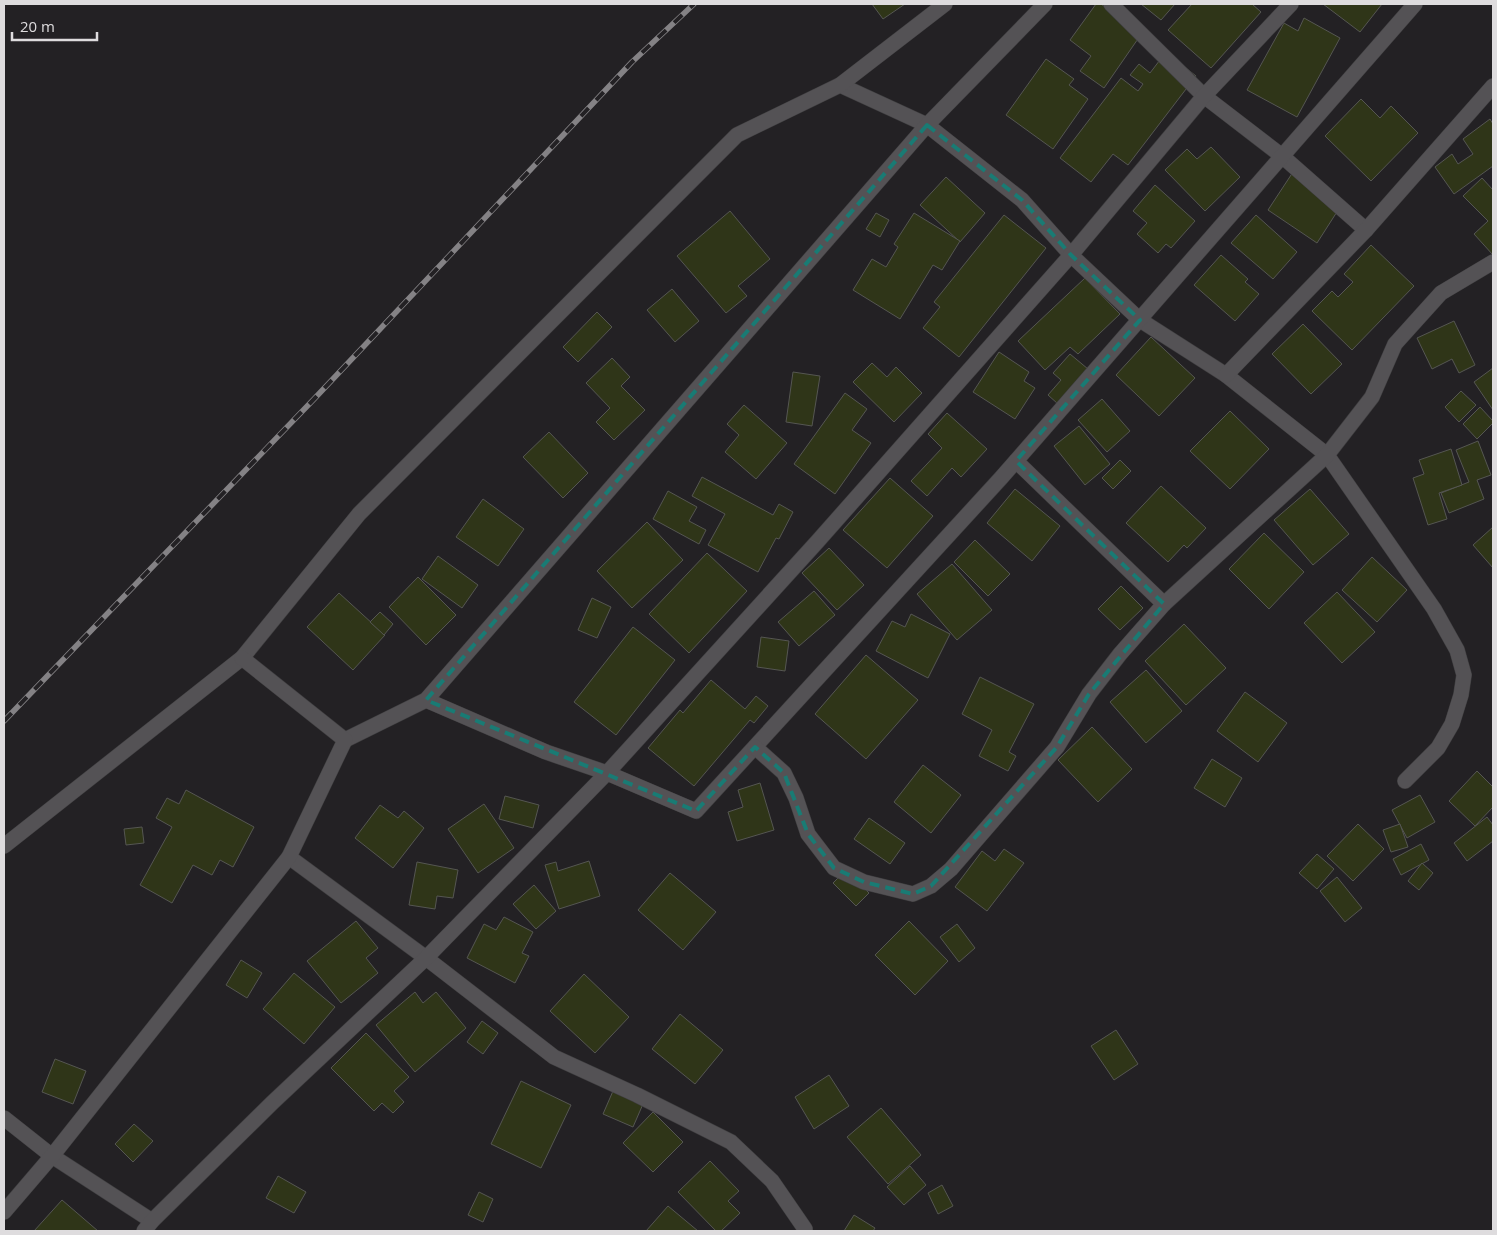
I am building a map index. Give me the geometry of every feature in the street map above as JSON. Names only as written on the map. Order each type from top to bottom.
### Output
[{"type":"street","points":[[4,846],[242,658],[360,514],[737,135],[840,85],[945,4]]},
{"type":"street","points":[[4,1212],[52,1156],[289,856],[345,740],[426,700],[927,125],[1044,4]]},
{"type":"street","points":[[1111,4],[1204,96],[1282,156],[1366,230]]},
{"type":"street","points":[[4,1118],[52,1156],[148,1226],[272,1103],[426,958],[607,773],[817,542],[1071,255],[1204,96],[1291,4]]},
{"type":"street","points":[[426,700],[546,752],[607,773],[696,811],[1016,461],[1415,4]]},
{"type":"street","points":[[840,85],[927,125],[1022,200],[1071,255],[1140,320],[1226,375],[1327,455],[1434,609],[1457,650],[1464,675],[1461,695],[1452,724],[1438,748],[1405,781]]},
{"type":"street","points":[[1226,375],[1366,230],[1493,86]]},
{"type":"street","points":[[754,746],[784,773],[796,798],[808,834],[834,868],[864,882],[913,894],[931,886],[951,869],[1057,747],[1089,694],[1120,654],[1164,604],[1327,455],[1372,397],[1395,344],[1441,293],[1493,262]]},
{"type":"street","points":[[1016,461],[1164,604]]},
{"type":"street","points":[[242,658],[345,740]]},
{"type":"street","points":[[289,856],[426,958],[554,1058],[637,1095],[730,1142],[772,1181],[805,1229]]},
{"type":"highlighted area","points":[[927,125],[1022,200],[1071,255],[1140,320],[1016,461],[1164,604],[1089,694],[1057,747],[931,886],[913,894],[864,882],[834,868],[808,834],[784,773],[755,747],[696,811],[426,700]]},
{"type":"building","points":[[872,4],[905,4],[883,19]]},
{"type":"building","points":[[1096,4],[1101,4],[1142,33],[1104,88],[1080,71],[1091,56],[1070,40]]},
{"type":"building","points":[[1141,4],[1175,4],[1161,20]]},
{"type":"building","points":[[1192,4],[1252,4],[1261,12],[1211,68],[1168,30]]},
{"type":"building","points":[[1323,4],[1382,4],[1360,32]]},
{"type":"building","points":[[1304,18],[1340,38],[1297,117],[1247,90],[1284,23],[1298,31]]},
{"type":"building","points":[[1166,52],[1196,76],[1128,165],[1113,154],[1091,182],[1060,158],[1121,78],[1138,91],[1143,84],[1130,75],[1139,64],[1150,73]]},
{"type":"building","points":[[1046,59],[1074,79],[1069,85],[1088,99],[1053,149],[1006,115]]},
{"type":"building","points":[[1361,99],[1380,118],[1391,106],[1418,133],[1371,181],[1325,136]]},
{"type":"building","points":[[1490,119],[1493,124],[1493,166],[1454,194],[1435,167],[1452,154],[1458,164],[1473,154],[1463,139]]},
{"type":"building","points":[[1211,147],[1240,177],[1205,211],[1165,170],[1187,149],[1197,159]]},
{"type":"building","points":[[1293,172],[1342,204],[1317,243],[1268,210]]},
{"type":"building","points":[[946,177],[985,213],[960,242],[920,205]]},
{"type":"building","points":[[1482,178],[1493,190],[1493,255],[1474,234],[1488,221],[1463,196]]},
{"type":"building","points":[[1155,185],[1195,221],[1171,248],[1166,244],[1158,253],[1137,234],[1147,223],[1133,211]]},
{"type":"building","points":[[730,211],[770,259],[738,286],[747,296],[726,313],[677,256]]},
{"type":"building","points":[[876,213],[889,220],[880,237],[866,229]]},
{"type":"building","points":[[914,213],[960,241],[942,270],[933,265],[900,319],[853,290],[872,259],[886,267],[898,247],[894,244]]},
{"type":"building","points":[[1004,215],[1046,248],[959,357],[923,328],[940,307],[934,302]]},
{"type":"building","points":[[1256,215],[1297,252],[1273,279],[1231,243]]},
{"type":"building","points":[[1371,245],[1414,286],[1352,350],[1312,311],[1332,291],[1338,297],[1353,282],[1344,274]]},
{"type":"building","points":[[1221,255],[1248,279],[1245,282],[1259,294],[1235,321],[1194,285]]},
{"type":"building","points":[[1085,278],[1120,314],[1078,354],[1070,347],[1045,370],[1018,341]]},
{"type":"building","points":[[672,289],[699,321],[675,342],[647,310]]},
{"type":"building","points":[[597,312],[612,327],[578,362],[563,347]]},
{"type":"building","points":[[1454,321],[1475,365],[1459,373],[1452,359],[1432,369],[1417,338]]},
{"type":"building","points":[[1303,324],[1342,364],[1311,394],[1272,354]]},
{"type":"building","points":[[1151,337],[1195,378],[1159,416],[1116,375]]},
{"type":"building","points":[[999,352],[1029,372],[1024,381],[1035,388],[1015,419],[973,392]]},
{"type":"building","points":[[1070,354],[1088,369],[1058,404],[1048,395],[1061,380],[1053,373]]},
{"type":"building","points":[[612,358],[630,377],[621,386],[645,410],[614,440],[596,422],[610,408],[586,383]]},
{"type":"building","points":[[872,363],[887,377],[896,367],[922,393],[894,422],[853,382]]},
{"type":"building","points":[[1493,368],[1493,410],[1474,382]]},
{"type":"building","points":[[793,372],[820,376],[812,426],[786,422]]},
{"type":"building","points":[[1461,391],[1476,405],[1459,422],[1445,407]]},
{"type":"building","points":[[845,393],[867,409],[852,430],[871,443],[835,494],[794,464]]},
{"type":"building","points":[[1102,399],[1130,431],[1107,452],[1078,420]]},
{"type":"building","points":[[744,405],[787,443],[756,479],[725,452],[739,435],[727,424]]},
{"type":"building","points":[[1480,407],[1493,423],[1477,439],[1463,424]]},
{"type":"building","points":[[1230,411],[1269,449],[1230,489],[1190,451]]},
{"type":"building","points":[[947,413],[987,449],[961,477],[952,468],[927,496],[911,481],[942,448],[928,434]]},
{"type":"building","points":[[1079,426],[1110,464],[1085,485],[1054,446]]},
{"type":"building","points":[[549,432],[588,473],[563,498],[523,457]]},
{"type":"building","points":[[1478,441],[1491,475],[1477,480],[1484,499],[1449,513],[1441,493],[1469,482],[1456,450]]},
{"type":"building","points":[[1451,449],[1462,485],[1439,493],[1447,519],[1428,525],[1413,478],[1424,474],[1419,460]]},
{"type":"building","points":[[1120,460],[1131,471],[1113,489],[1102,478]]},
{"type":"building","points":[[702,477],[773,515],[779,504],[793,512],[779,539],[776,538],[758,572],[708,545],[725,514],[692,496]]},
{"type":"building","points":[[890,478],[933,516],[887,568],[843,530]]},
{"type":"building","points":[[1161,486],[1206,528],[1187,548],[1184,545],[1168,562],[1126,523]]},
{"type":"building","points":[[1015,489],[1060,526],[1032,561],[987,523]]},
{"type":"building","points":[[1310,489],[1349,534],[1313,565],[1274,520]]},
{"type":"building","points":[[668,491],[697,507],[689,521],[706,530],[699,544],[653,519]]},
{"type":"building","points":[[483,499],[524,529],[498,566],[456,537]]},
{"type":"building","points":[[647,522],[683,560],[632,608],[597,571]]},
{"type":"building","points":[[1493,527],[1493,568],[1473,545]]},
{"type":"building","points":[[1264,533],[1304,572],[1269,609],[1229,569]]},
{"type":"building","points":[[975,540],[1010,574],[988,596],[954,562]]},
{"type":"building","points":[[829,548],[864,585],[837,610],[802,573]]},
{"type":"building","points":[[707,553],[747,591],[689,653],[649,614]]},
{"type":"building","points":[[438,556],[478,585],[462,608],[422,579]]},
{"type":"building","points":[[1372,557],[1407,590],[1377,622],[1342,590]]},
{"type":"building","points":[[952,564],[992,610],[957,640],[917,594]]},
{"type":"building","points":[[418,577],[456,615],[426,645],[389,607]]},
{"type":"building","points":[[1121,586],[1143,608],[1120,630],[1098,609]]},
{"type":"building","points":[[814,591],[835,615],[799,646],[778,622]]},
{"type":"building","points":[[1337,592],[1375,632],[1342,663],[1304,623]]},
{"type":"building","points":[[339,593],[385,635],[353,670],[307,627]]},
{"type":"building","points":[[592,598],[611,607],[597,638],[578,630]]},
{"type":"building","points":[[380,612],[393,624],[384,635],[370,622]]},
{"type":"building","points":[[911,614],[950,634],[928,678],[876,651],[892,621],[905,627]]},
{"type":"building","points":[[1184,624],[1226,668],[1186,705],[1145,661]]},
{"type":"building","points":[[633,627],[675,660],[616,735],[574,702]]},
{"type":"building","points":[[761,637],[789,641],[785,671],[757,667]]},
{"type":"building","points":[[866,655],[918,700],[866,759],[815,714]]},
{"type":"building","points":[[1146,670],[1182,711],[1146,743],[1110,702]]},
{"type":"building","points":[[980,677],[1034,704],[1009,752],[1016,756],[1008,771],[979,756],[992,730],[962,714]]},
{"type":"building","points":[[711,680],[745,709],[756,696],[768,706],[754,723],[750,720],[694,786],[648,748],[680,710],[683,713]]},
{"type":"building","points":[[1245,692],[1287,723],[1258,762],[1217,731]]},
{"type":"building","points":[[1092,727],[1132,769],[1098,802],[1058,760]]},
{"type":"building","points":[[1212,759],[1242,778],[1225,807],[1194,788]]},
{"type":"building","points":[[923,765],[961,795],[931,833],[894,802]]},
{"type":"building","points":[[1477,771],[1493,787],[1493,807],[1475,826],[1449,801]]},
{"type":"building","points":[[760,783],[774,830],[737,841],[728,812],[743,807],[738,790]]},
{"type":"building","points":[[186,790],[254,827],[233,867],[220,860],[212,875],[193,865],[172,903],[140,885],[172,827],[156,818],[167,798],[179,804]]},
{"type":"building","points":[[1420,795],[1435,822],[1407,838],[1392,810]]},
{"type":"building","points":[[505,796],[539,805],[533,828],[499,819]]},
{"type":"building","points":[[484,804],[514,848],[478,873],[448,829]]},
{"type":"building","points":[[380,805],[398,818],[404,811],[424,828],[393,868],[355,838]]},
{"type":"building","points":[[1487,817],[1493,825],[1493,841],[1467,861],[1454,843]]},
{"type":"building","points":[[869,818],[905,843],[890,864],[854,839]]},
{"type":"building","points":[[1358,824],[1384,849],[1353,881],[1327,856]]},
{"type":"building","points":[[1400,824],[1408,847],[1391,852],[1383,830]]},
{"type":"building","points":[[142,827],[144,843],[126,845],[124,829]]},
{"type":"building","points":[[1421,844],[1429,860],[1401,875],[1393,859]]},
{"type":"building","points":[[1004,849],[1024,863],[987,911],[955,887],[982,851],[995,861]]},
{"type":"building","points":[[1317,854],[1334,869],[1317,889],[1299,873]]},
{"type":"building","points":[[589,861],[600,896],[559,909],[545,865],[556,862],[558,871]]},
{"type":"building","points":[[417,862],[458,870],[453,898],[437,896],[435,909],[409,905]]},
{"type":"building","points":[[1422,863],[1433,873],[1419,890],[1408,881]]},
{"type":"building","points":[[846,870],[869,893],[856,906],[833,883]]},
{"type":"building","points":[[670,873],[716,912],[683,950],[638,910]]},
{"type":"building","points":[[1337,877],[1362,908],[1345,922],[1320,891]]},
{"type":"building","points":[[534,885],[556,911],[536,929],[513,904]]},
{"type":"building","points":[[504,917],[533,932],[522,953],[529,956],[515,983],[467,958],[484,924],[496,930]]},
{"type":"building","points":[[356,921],[378,948],[366,958],[378,973],[341,1003],[307,961]]},
{"type":"building","points":[[909,921],[948,961],[915,995],[875,955]]},
{"type":"building","points":[[957,924],[975,948],[959,962],[940,937]]},
{"type":"building","points":[[241,960],[262,973],[247,998],[226,985]]},
{"type":"building","points":[[294,973],[335,1007],[304,1044],[263,1009]]},
{"type":"building","points":[[584,974],[629,1017],[595,1053],[550,1011]]},
{"type":"building","points":[[415,992],[423,1003],[436,992],[466,1028],[415,1072],[376,1025]]},
{"type":"building","points":[[680,1014],[723,1050],[695,1084],[652,1049]]},
{"type":"building","points":[[482,1021],[498,1033],[483,1054],[467,1042]]},
{"type":"building","points":[[1116,1030],[1138,1064],[1114,1080],[1091,1046]]},
{"type":"building","points":[[366,1033],[409,1077],[394,1091],[404,1102],[393,1113],[382,1103],[374,1111],[331,1068]]},
{"type":"building","points":[[55,1059],[86,1071],[73,1104],[42,1092]]},
{"type":"building","points":[[829,1075],[849,1106],[814,1129],[795,1097]]},
{"type":"building","points":[[521,1081],[571,1105],[541,1168],[491,1144]]},
{"type":"building","points":[[613,1091],[643,1104],[633,1127],[603,1114]]},
{"type":"building","points":[[881,1108],[921,1155],[888,1184],[847,1137]]},
{"type":"building","points":[[653,1112],[683,1142],[653,1172],[623,1143]]},
{"type":"building","points":[[134,1124],[153,1141],[133,1162],[115,1144]]},
{"type":"building","points":[[710,1161],[739,1191],[728,1201],[740,1213],[721,1231],[716,1231],[678,1192]]},
{"type":"building","points":[[910,1166],[926,1185],[904,1205],[887,1187]]},
{"type":"building","points":[[278,1176],[306,1192],[294,1213],[266,1198]]},
{"type":"building","points":[[942,1185],[953,1206],[938,1214],[928,1193]]},
{"type":"building","points":[[479,1192],[493,1199],[483,1222],[468,1215]]},
{"type":"building","points":[[62,1200],[98,1231],[34,1231]]},
{"type":"building","points":[[668,1206],[698,1231],[646,1231]]},
{"type":"building","points":[[854,1215],[875,1228],[873,1231],[844,1231]]},
{"type":"railway","points":[[4,721],[315,398],[632,62],[694,4]]}]
